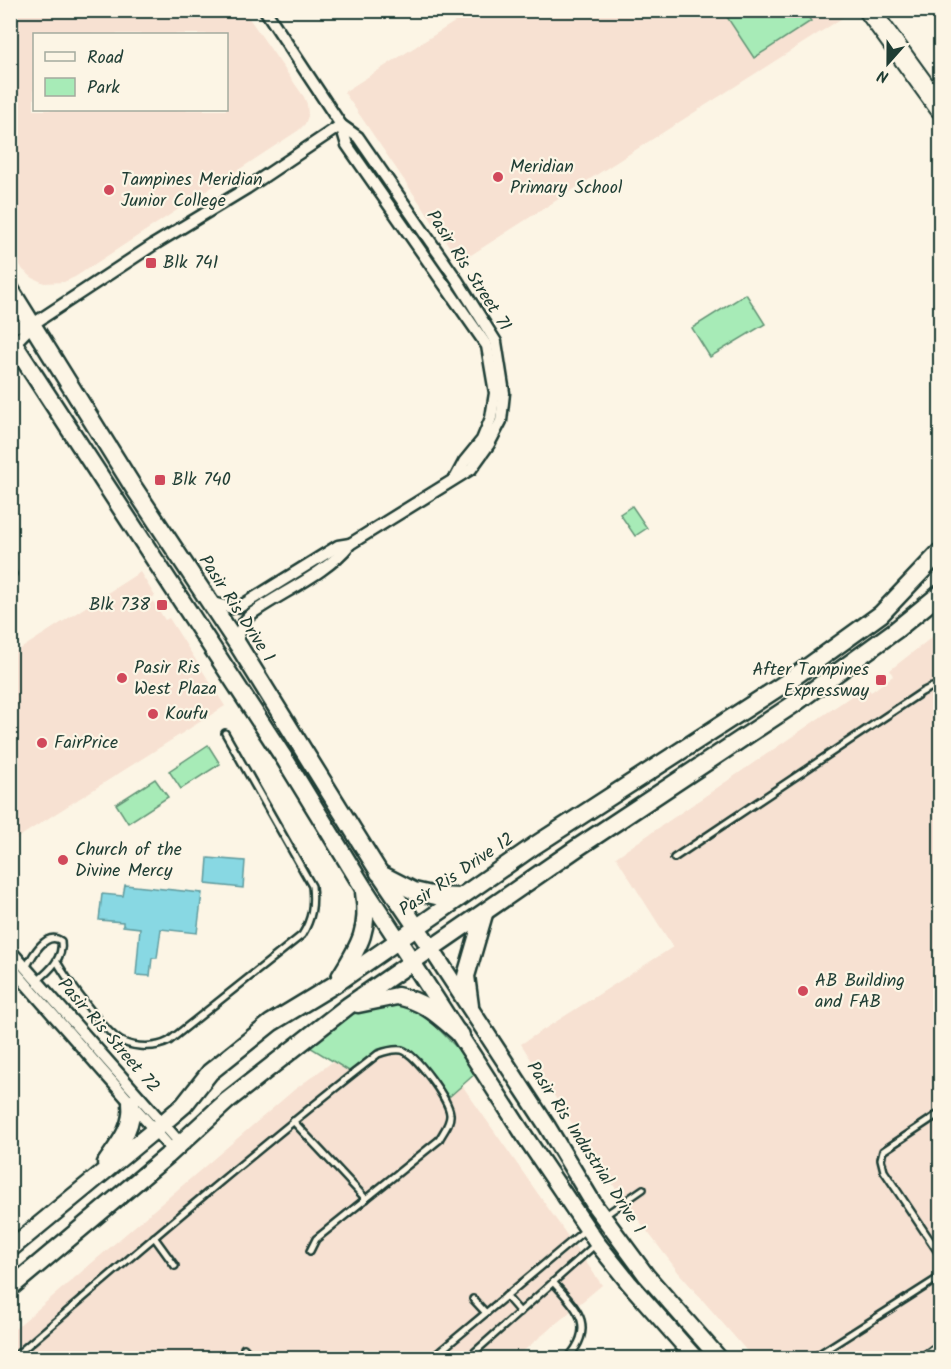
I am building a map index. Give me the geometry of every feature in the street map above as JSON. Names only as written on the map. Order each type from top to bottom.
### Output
[{"type":"highway","points":[[869,10],[940,101]]},
{"type":"highway","points":[[916,72],[940,108]]},
{"type":"main road","name":"Pasir Ris Drive 1","points":[[10,289],[132,485],[238,645],[379,872],[432,950]]},
{"type":"main road","points":[[12,343],[286,761],[363,887],[461,1035],[525,1138],[597,1243],[695,1359]]},
{"type":"main road","name":"Pasir Ris Drive 12","points":[[10,1249],[159,1127],[184,1105],[210,1072],[271,1023],[337,983],[534,846],[787,682],[880,614],[940,552]]},
{"type":"main road","points":[[10,1288],[177,1147],[228,1100],[348,1006],[794,704],[896,630],[940,594]]},
{"type":"main road","points":[[379,872],[422,893],[460,897]]},
{"type":"main road","points":[[337,983],[364,931],[367,913],[363,887]]},
{"type":"main road","points":[[470,1006],[466,976],[484,914]]},
{"type":"main road","name":"Pasir Ris Industrial Drive 1","points":[[432,950],[603,1217],[646,1275],[720,1359]]},
{"type":"main road","points":[[348,1006],[397,996],[404,997],[426,1005],[461,1035]]},
{"type":"main road","points":[[91,1183],[123,1139],[131,1122],[131,1103]]},
{"type":"main road","points":[[597,1243],[604,1233],[603,1217]]},
{"type":"street","name":"Pasir Ris Street 71","points":[[238,645],[239,630],[247,618],[325,567],[350,544],[471,469],[489,444],[501,421],[504,393],[496,342],[457,280],[358,137],[341,125],[265,10]]},
{"type":"street","points":[[12,343],[33,324],[153,245],[247,188],[341,125]]},
{"type":"street","points":[[10,327],[33,324]]},
{"type":"street","name":"Pasir Ris Street 71","points":[[209,602],[232,609],[241,606],[338,546],[350,544]]},
{"type":"street","name":"Pasir Ris Street 72","points":[[10,950],[23,972],[131,1103],[159,1127]]},
{"type":"street","name":"Pasir Ris Street 72","points":[[10,966],[23,972]]},
{"type":"street","name":"Pasir Ris Street 72","points":[[34,985],[177,1147]]},
{"type":"lane","points":[[674,858],[922,692],[932,687],[940,687]]},
{"type":"lane","points":[[57,962],[69,983],[115,1037],[132,1044],[153,1047],[169,1041],[302,935],[312,912],[312,886],[225,733]]},
{"type":"lane","points":[[23,972],[51,937],[62,941],[57,962],[34,985]]},
{"type":"lane","points":[[13,1359],[293,1121],[378,1054],[391,1050],[404,1050],[414,1058],[448,1105],[451,1117],[439,1140],[316,1239],[310,1251]]},
{"type":"lane","points":[[940,1113],[883,1151],[881,1159],[884,1171],[940,1255]]},
{"type":"lane","points":[[293,1121],[366,1199]]},
{"type":"lane","points":[[603,1217],[643,1189]]},
{"type":"lane","points":[[432,1359],[586,1228]]},
{"type":"lane","points":[[154,1237],[175,1266]]},
{"type":"lane","points":[[468,1359],[597,1243]]},
{"type":"lane","points":[[813,1359],[940,1277]]},
{"type":"lane","points":[[553,1282],[579,1312],[582,1324],[577,1348],[568,1359]]},
{"type":"lane","points":[[506,1296],[520,1312]]},
{"type":"lane","points":[[472,1299],[486,1313]]},
{"type":"lane","points":[[920,1359],[940,1344]]},
{"type":"lane","points":[[244,1348],[253,1359]]},
{"type":"shaded area","name":"Tampines Meridian Junior College","points":[[11,10],[244,11],[304,97],[308,116],[305,124],[75,277],[64,282],[44,283],[23,270],[11,250]]},
{"type":"shaded area","name":"Meridian Primary School","points":[[844,10],[847,15],[460,262],[344,92],[472,11]]},
{"type":"shaded area","points":[[140,572],[155,596],[151,598],[165,620],[169,618],[225,706],[11,842],[11,655]]},
{"type":"shaded area","points":[[940,631],[940,1358],[753,1358],[679,1273],[637,1218],[596,1161],[521,1044],[673,947],[616,857],[866,686],[871,692],[893,676],[890,670]]},
{"type":"shaded area","points":[[376,1030],[431,1041],[602,1285],[515,1358],[11,1358],[10,1333],[294,1090]]},
{"type":"green space","points":[[723,11],[804,11],[811,21],[754,58]]},
{"type":"green space","points":[[746,294],[765,324],[710,357],[692,328]]},
{"type":"green space","points":[[632,506],[647,528],[635,536],[620,514]]},
{"type":"green space","points":[[208,745],[220,764],[181,789],[169,771]]},
{"type":"green space","points":[[155,779],[168,797],[128,823],[116,804]]},
{"type":"green space","points":[[393,1000],[420,1010],[457,1048],[476,1073],[449,1097],[422,1062],[405,1050],[395,1047],[381,1049],[349,1071],[308,1046],[355,1009]]},
{"type":"water","points":[[208,858],[245,861],[243,888],[206,884]]},
{"type":"water","points":[[125,885],[202,893],[197,933],[161,929],[157,958],[152,958],[150,976],[136,975],[140,928],[123,926],[123,922],[99,920],[102,894],[123,896]]},
{"type":"place","name":"Meridian Primary School","points":[[498,177]]},
{"type":"place","name":"Tampines Meridian Junior College","points":[[109,190]]},
{"type":"place","name":"Blk 741","points":[[151,263]]},
{"type":"place","name":"Blk 740","points":[[160,480]]},
{"type":"place","name":"Blk 738","points":[[162,605]]},
{"type":"place","name":"Pasir Ris West Plaza","points":[[122,678]]},
{"type":"place","name":"After Tampines Expressway","points":[[881,680]]},
{"type":"place","name":"Koufu","points":[[153,714]]},
{"type":"place","name":"FairPrice","points":[[42,743]]},
{"type":"place","name":"Church of the Divine Mercy","points":[[63,860]]},
{"type":"place","name":"AB Building and FAB","points":[[803,991]]}]
